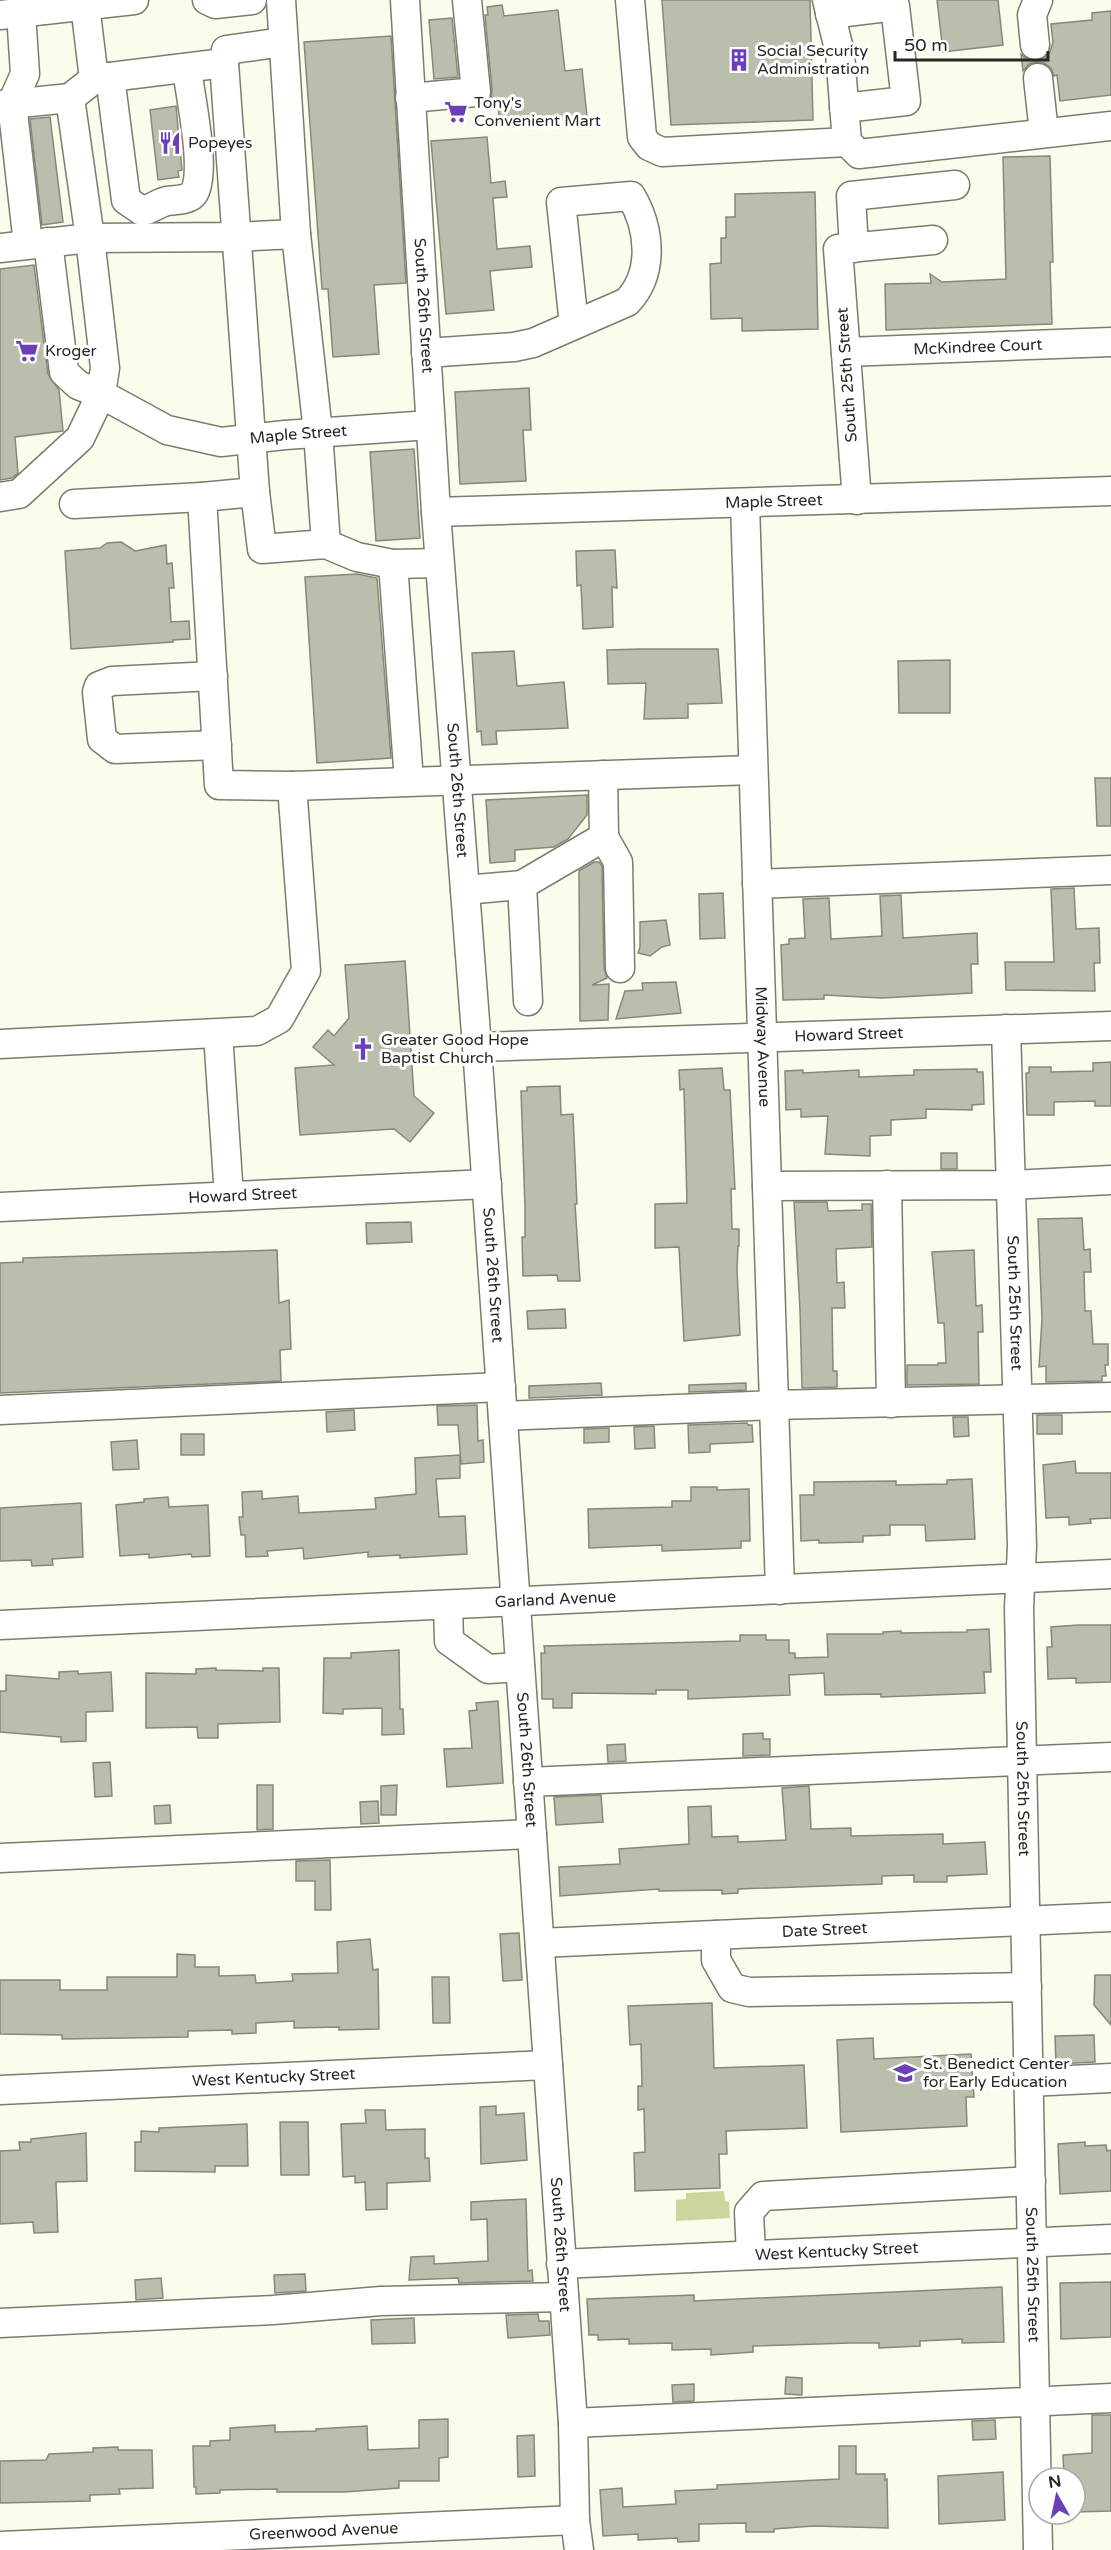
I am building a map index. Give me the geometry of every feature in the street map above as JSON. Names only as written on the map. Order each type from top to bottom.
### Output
[{"type":"street","points":[[0,497],[19,494],[80,438],[101,394],[105,368],[90,237],[58,99],[25,74],[12,10],[134,0]]},
{"type":"street","points":[[207,0],[215,4],[252,0]]},
{"type":"street","points":[[281,0],[296,234],[318,432],[326,544]]},
{"type":"street","name":"South 26th Street","points":[[405,0],[435,512],[487,1184],[573,2423],[575,2520],[579,2550]]},
{"type":"street","points":[[410,98],[476,92],[467,0]]},
{"type":"street","points":[[630,0],[642,137],[649,146],[662,152],[847,142]]},
{"type":"street","points":[[1035,45],[1032,15],[1038,0]]},
{"type":"street","points":[[85,5],[126,200],[146,219]]},
{"type":"street","points":[[844,108],[906,101],[895,6],[829,7],[840,53],[844,108],[847,142],[859,154],[1111,126]]},
{"type":"street","points":[[284,42],[226,50],[224,63],[255,492],[262,549],[326,544],[357,557],[393,564],[439,563]]},
{"type":"street","points":[[6,104],[58,99],[102,78],[224,63]]},
{"type":"street","points":[[146,219],[159,203],[194,194],[200,172],[187,68]]},
{"type":"street","points":[[25,74],[6,104],[38,243]]},
{"type":"street","points":[[1038,78],[1044,133]]},
{"type":"street","name":"South 25th Street","points":[[857,500],[846,352],[846,249],[851,196],[955,185]]},
{"type":"street","points":[[426,353],[514,347],[533,343],[627,302],[638,291],[645,274],[647,249],[638,209],[630,196],[561,202],[574,325]]},
{"type":"street","points":[[0,248],[90,237],[146,219],[236,237],[296,234]]},
{"type":"street","points":[[846,249],[933,240]]},
{"type":"street","name":"Maple Street","points":[[38,243],[64,372],[78,385],[101,394],[167,430],[221,442],[318,432],[430,425]]},
{"type":"street","name":"McKindree Court","points":[[846,352],[1111,342]]},
{"type":"street","name":"Maple Street","points":[[435,512],[1111,491]]},
{"type":"street","points":[[74,504],[255,492]]},
{"type":"street","points":[[202,497],[219,786],[292,786],[753,770]]},
{"type":"street","name":"Midway Avenue","points":[[745,504],[780,1590]]},
{"type":"street","points":[[393,564],[409,781]]},
{"type":"street","points":[[213,676],[112,681],[99,686],[97,692],[102,739],[115,749],[216,745]]},
{"type":"street","points":[[603,775],[604,837],[618,862],[620,968]]},
{"type":"street","points":[[0,1044],[257,1031],[279,1019],[306,972],[292,786]]},
{"type":"street","points":[[465,890],[522,885],[604,837]]},
{"type":"street","points":[[757,884],[1111,870]]},
{"type":"street","points":[[522,885],[528,1001]]},
{"type":"street","name":"Howard Street","points":[[477,1047],[1111,1026]]},
{"type":"street","name":"South 25th Street","points":[[1006,1029],[1022,1546],[1019,1608],[1038,2550]]},
{"type":"street","points":[[218,1034],[229,1196]]},
{"type":"street","points":[[767,1186],[1011,1185],[1111,1180]]},
{"type":"street","name":"Howard Street","points":[[0,1207],[487,1184]]},
{"type":"street","points":[[887,1185],[891,1403]]},
{"type":"street","points":[[0,1410],[501,1387]]},
{"type":"street","points":[[502,1416],[1111,1397]]},
{"type":"street","name":"Garland Avenue","points":[[0,1625],[1111,1575]]},
{"type":"street","points":[[448,1606],[449,1641],[488,1669],[520,1667]]},
{"type":"street","points":[[528,1782],[1111,1757]]},
{"type":"street","points":[[0,1858],[532,1834]]},
{"type":"street","name":"Date Street","points":[[540,1943],[1111,1917]]},
{"type":"street","points":[[716,1935],[716,1960],[721,1970],[732,1988],[749,1992],[1027,1987]]},
{"type":"street","name":"West Kentucky Street","points":[[0,2090],[548,2065]]},
{"type":"street","points":[[1029,2082],[1111,2078]]},
{"type":"street","points":[[751,2255],[749,2212],[763,2196],[1031,2181]]},
{"type":"street","name":"West Kentucky Street","points":[[561,2264],[1111,2239]]},
{"type":"street","points":[[0,2323],[273,2310],[381,2301],[564,2297]]},
{"type":"street","points":[[573,2423],[1111,2398]]},
{"type":"street","name":"Greenwood Avenue","points":[[0,2546],[575,2520]]},
{"type":"green space","points":[[724,2191],[725,2201],[729,2202],[730,2218],[676,2221],[676,2200],[686,2199],[686,2193]]},
{"type":"building","name":"Social Security Administration","points":[[662,0],[810,0],[813,120],[671,125]]},
{"type":"building","points":[[937,0],[998,0],[1003,45],[943,52]]},
{"type":"building","points":[[502,5],[504,16],[558,10],[565,71],[582,69],[587,116],[500,125],[497,98],[491,98],[485,15],[488,15],[487,7]]},
{"type":"building","points":[[1111,11],[1111,95],[1060,101],[1057,75],[1054,76],[1051,68],[1044,63],[1037,62],[1029,64],[1023,71],[1021,54],[1028,60],[1036,61],[1044,59],[1050,52],[1053,42],[1051,24],[1092,20],[1092,13]]},
{"type":"building","points":[[452,18],[458,77],[434,79],[429,20]]},
{"type":"building","points":[[391,36],[406,283],[374,285],[379,354],[333,357],[328,289],[322,289],[304,42]]},
{"type":"building","name":"Popeyes","points":[[176,106],[182,170],[178,171],[179,177],[158,180],[150,110]]},
{"type":"building","points":[[50,117],[63,222],[42,225],[30,119]]},
{"type":"building","points":[[487,137],[491,183],[505,181],[507,197],[493,198],[497,249],[530,246],[532,267],[490,271],[494,310],[446,314],[431,141]]},
{"type":"building","points":[[1050,156],[1052,324],[886,330],[885,284],[931,283],[930,274],[942,282],[1006,279],[1003,157]]},
{"type":"building","points":[[815,192],[818,329],[742,331],[742,318],[711,319],[710,264],[721,263],[721,238],[726,238],[726,217],[735,217],[735,194]]},
{"type":"building","name":"Kroger","points":[[34,265],[48,374],[59,390],[63,431],[15,437],[18,473],[12,478],[0,480],[0,269]]},
{"type":"building","points":[[529,388],[531,430],[523,430],[526,481],[460,484],[455,392]]},
{"type":"building","points":[[414,449],[420,538],[376,541],[370,452]]},
{"type":"building","points":[[121,542],[135,551],[166,545],[167,564],[172,563],[174,588],[169,588],[171,622],[189,621],[190,639],[71,649],[65,551],[100,548],[107,543]]},
{"type":"building","points":[[615,550],[617,588],[612,587],[613,627],[583,629],[581,585],[577,586],[576,551]]},
{"type":"building","points":[[357,574],[377,578],[391,758],[317,763],[305,577]]},
{"type":"building","points":[[718,649],[722,703],[688,704],[688,718],[644,719],[646,683],[608,684],[607,650]]},
{"type":"building","points":[[514,651],[517,686],[564,682],[568,728],[496,731],[497,744],[482,745],[481,731],[477,732],[472,653]]},
{"type":"building","points":[[950,660],[950,713],[899,713],[898,661]]},
{"type":"building","points":[[1095,778],[1111,778],[1111,826],[1097,826]]},
{"type":"building","points":[[587,795],[587,815],[568,839],[554,847],[515,850],[515,861],[490,863],[486,800]]},
{"type":"building","points":[[594,862],[599,862],[602,866],[604,968],[607,978],[592,985],[609,984],[608,1020],[580,1021],[579,871]]},
{"type":"building","points":[[1074,888],[1076,929],[1099,928],[1100,963],[1094,963],[1095,991],[1006,990],[1005,962],[1054,962],[1051,889]]},
{"type":"building","points":[[723,893],[725,938],[700,939],[699,894]]},
{"type":"building","points":[[901,895],[903,938],[977,933],[978,964],[971,964],[972,993],[882,998],[824,995],[824,999],[783,1000],[781,945],[789,944],[789,939],[805,938],[803,899],[829,898],[831,939],[882,936],[880,896]]},
{"type":"building","points":[[666,920],[670,945],[662,947],[650,956],[638,953],[640,922]]},
{"type":"building","name":"Greater Good Hope Baptist Church","points":[[405,961],[414,1096],[434,1113],[410,1142],[394,1129],[300,1135],[295,1068],[334,1065],[313,1047],[328,1030],[334,1036],[349,1018],[345,965]]},
{"type":"building","points":[[676,982],[681,1013],[616,1019],[625,991],[643,990],[642,983]]},
{"type":"building","points":[[1111,1062],[1111,1106],[1095,1106],[1095,1101],[1054,1102],[1054,1115],[1027,1115],[1026,1073],[1029,1073],[1029,1067],[1051,1067],[1051,1072],[1093,1071],[1093,1063]]},
{"type":"building","points":[[722,1068],[724,1090],[730,1090],[735,1189],[731,1189],[732,1229],[739,1229],[737,1269],[740,1335],[684,1341],[679,1247],[655,1248],[655,1204],[687,1203],[684,1089],[680,1090],[679,1070]]},
{"type":"building","points":[[977,1069],[977,1072],[983,1072],[984,1104],[972,1105],[972,1110],[926,1109],[926,1118],[891,1120],[891,1135],[870,1136],[870,1156],[825,1154],[828,1116],[801,1117],[801,1109],[786,1110],[785,1071],[803,1070],[803,1073],[859,1070],[859,1077],[914,1075],[914,1070]]},
{"type":"building","points":[[560,1086],[561,1115],[573,1114],[580,1281],[558,1281],[557,1275],[523,1276],[522,1237],[525,1237],[525,1207],[521,1091],[527,1091],[527,1087]]},
{"type":"building","points":[[941,1153],[957,1153],[957,1169],[941,1169]]},
{"type":"building","points":[[794,1202],[827,1202],[828,1211],[862,1210],[862,1204],[871,1204],[872,1247],[836,1249],[837,1283],[844,1282],[845,1308],[832,1308],[833,1371],[837,1371],[837,1387],[802,1388]]},
{"type":"building","points":[[1082,1218],[1084,1250],[1090,1249],[1091,1272],[1084,1272],[1085,1311],[1091,1311],[1093,1344],[1108,1344],[1106,1376],[1102,1376],[1102,1381],[1046,1382],[1046,1366],[1039,1367],[1042,1319],[1038,1219]]},
{"type":"building","points":[[411,1222],[412,1242],[367,1244],[366,1223]]},
{"type":"building","points":[[277,1250],[279,1303],[289,1300],[291,1349],[280,1350],[281,1381],[0,1393],[0,1263],[23,1262],[23,1258]]},
{"type":"building","points":[[974,1250],[976,1306],[982,1305],[983,1332],[978,1332],[979,1384],[907,1385],[907,1365],[946,1363],[944,1323],[938,1323],[932,1252]]},
{"type":"building","points":[[565,1309],[566,1328],[528,1329],[527,1311]]},
{"type":"building","points":[[601,1383],[602,1395],[529,1398],[529,1386]]},
{"type":"building","points":[[746,1383],[746,1390],[689,1392],[689,1385]]},
{"type":"building","points":[[477,1405],[478,1441],[483,1440],[484,1462],[461,1464],[458,1425],[438,1425],[437,1406]]},
{"type":"building","points":[[354,1410],[355,1430],[327,1432],[326,1412]]},
{"type":"building","points":[[1037,1415],[1062,1415],[1062,1434],[1037,1434]]},
{"type":"building","points":[[953,1417],[968,1417],[969,1436],[954,1437]]},
{"type":"building","points":[[747,1423],[752,1425],[753,1442],[710,1444],[710,1452],[689,1453],[688,1425]]},
{"type":"building","points":[[654,1426],[655,1448],[635,1449],[634,1427]]},
{"type":"building","points":[[609,1428],[609,1442],[584,1443],[584,1429]]},
{"type":"building","points":[[181,1434],[204,1434],[204,1455],[181,1455]]},
{"type":"building","points":[[137,1440],[139,1469],[113,1470],[111,1442]]},
{"type":"building","points":[[460,1455],[460,1478],[436,1479],[439,1517],[465,1516],[467,1554],[400,1558],[400,1555],[368,1557],[368,1552],[304,1559],[303,1548],[267,1551],[268,1556],[246,1557],[245,1535],[241,1535],[239,1517],[243,1517],[242,1492],[262,1491],[262,1499],[298,1496],[299,1513],[376,1509],[375,1498],[416,1494],[415,1458]]},
{"type":"building","points":[[1075,1461],[1076,1473],[1111,1473],[1111,1518],[1090,1519],[1091,1523],[1069,1525],[1069,1517],[1046,1518],[1043,1465]]},
{"type":"building","points":[[972,1479],[975,1539],[926,1541],[925,1525],[890,1525],[890,1535],[863,1536],[863,1542],[801,1541],[800,1495],[814,1495],[814,1482],[896,1481],[896,1485],[947,1484],[947,1480]]},
{"type":"building","points":[[691,1487],[717,1487],[717,1490],[749,1489],[750,1541],[741,1541],[741,1548],[662,1551],[662,1545],[589,1548],[588,1509],[672,1507],[672,1501],[691,1501]]},
{"type":"building","points":[[168,1497],[169,1507],[208,1505],[210,1556],[192,1557],[191,1554],[149,1558],[149,1554],[120,1556],[116,1505]]},
{"type":"building","points":[[81,1503],[83,1557],[52,1559],[53,1565],[32,1566],[31,1560],[0,1561],[0,1508]]},
{"type":"building","points":[[1111,1625],[1111,1682],[1076,1683],[1076,1678],[1048,1679],[1047,1647],[1052,1647],[1051,1627]]},
{"type":"building","points":[[989,1629],[991,1672],[984,1672],[985,1693],[881,1697],[881,1694],[825,1695],[824,1673],[789,1675],[790,1695],[688,1699],[688,1690],[656,1690],[656,1694],[572,1693],[572,1708],[553,1708],[553,1699],[542,1699],[541,1653],[545,1653],[544,1646],[740,1641],[740,1635],[766,1635],[766,1640],[789,1640],[789,1653],[795,1653],[795,1658],[828,1657],[827,1634],[883,1634],[883,1632],[901,1631],[901,1633],[967,1632],[967,1630]]},
{"type":"building","points":[[399,1650],[400,1709],[403,1709],[404,1734],[382,1735],[382,1708],[343,1709],[343,1714],[323,1713],[324,1658],[351,1658],[351,1653]]},
{"type":"building","points":[[216,1668],[216,1670],[263,1671],[263,1668],[279,1668],[280,1722],[218,1724],[218,1738],[198,1738],[197,1727],[146,1728],[146,1673],[196,1674],[196,1669]]},
{"type":"building","points":[[78,1671],[78,1674],[111,1672],[113,1711],[86,1712],[86,1741],[61,1742],[61,1737],[0,1732],[0,1691],[6,1691],[6,1675],[59,1679],[59,1672]]},
{"type":"building","points":[[498,1701],[503,1783],[447,1787],[444,1749],[472,1748],[469,1711],[477,1710],[476,1703]]},
{"type":"building","points":[[763,1733],[763,1739],[770,1739],[770,1755],[743,1756],[743,1734]]},
{"type":"building","points":[[625,1744],[626,1761],[608,1762],[607,1745]]},
{"type":"building","points":[[110,1762],[112,1796],[95,1797],[93,1763]]},
{"type":"building","points":[[257,1785],[273,1785],[273,1829],[257,1830]]},
{"type":"building","points":[[397,1785],[396,1815],[381,1815],[381,1786]]},
{"type":"building","points":[[809,1786],[811,1829],[851,1828],[851,1836],[943,1834],[943,1844],[985,1842],[987,1874],[947,1876],[947,1882],[914,1882],[914,1875],[882,1876],[882,1884],[738,1889],[738,1893],[722,1894],[722,1890],[659,1891],[659,1889],[560,1896],[559,1867],[620,1864],[619,1849],[689,1844],[688,1807],[711,1806],[712,1837],[738,1836],[738,1842],[786,1840],[782,1788]]},
{"type":"building","points":[[601,1795],[603,1822],[556,1825],[554,1797]]},
{"type":"building","points":[[378,1801],[379,1823],[361,1824],[360,1802]]},
{"type":"building","points":[[170,1805],[171,1823],[155,1824],[154,1806]]},
{"type":"building","points":[[330,1860],[331,1910],[315,1910],[315,1881],[296,1881],[296,1861]]},
{"type":"building","points":[[519,1933],[522,1980],[503,1981],[500,1934]]},
{"type":"building","points":[[370,1939],[373,1970],[378,1969],[379,2029],[294,2028],[294,2021],[256,2023],[256,2033],[232,2034],[232,2030],[188,2031],[188,2037],[62,2039],[62,2035],[0,2034],[0,1980],[60,1980],[60,1990],[107,1990],[107,1977],[177,1977],[177,1954],[195,1955],[195,1967],[219,1967],[219,1976],[255,1975],[256,1983],[293,1981],[292,1974],[338,1973],[337,1942]]},
{"type":"building","points":[[1095,1975],[1111,1975],[1111,2025],[1094,2005]]},
{"type":"building","points":[[432,1977],[449,1977],[450,2023],[433,2023]]},
{"type":"building","points":[[712,2003],[714,2068],[804,2065],[807,2128],[726,2131],[727,2154],[719,2154],[720,2188],[635,2191],[634,2153],[645,2152],[644,2109],[638,2110],[638,2086],[642,2086],[641,2044],[630,2045],[628,2006]]},
{"type":"building","points":[[1094,2035],[1095,2062],[1056,2064],[1055,2036]]},
{"type":"building","name":"St. Benedict Center for Early Education","points":[[873,2038],[874,2059],[971,2054],[974,2097],[966,2097],[967,2126],[841,2132],[837,2040]]},
{"type":"building","points":[[496,2106],[496,2115],[524,2113],[527,2160],[481,2164],[480,2107]]},
{"type":"building","points":[[365,2110],[385,2110],[386,2130],[425,2129],[425,2158],[429,2158],[430,2181],[387,2183],[387,2209],[366,2210],[365,2182],[355,2183],[355,2176],[343,2177],[341,2124],[366,2123]]},
{"type":"building","points":[[280,2122],[308,2122],[309,2175],[281,2175]]},
{"type":"building","points":[[247,2124],[248,2166],[215,2166],[215,2172],[135,2171],[135,2142],[141,2142],[141,2131],[159,2132],[159,2128]]},
{"type":"building","points":[[86,2133],[87,2181],[56,2182],[58,2232],[34,2233],[33,2222],[0,2224],[0,2151],[20,2150],[19,2142],[31,2142],[31,2139]]},
{"type":"building","points":[[1085,2142],[1085,2146],[1106,2145],[1107,2151],[1111,2150],[1111,2191],[1060,2194],[1058,2144]]},
{"type":"building","points":[[526,2199],[528,2271],[532,2270],[533,2281],[459,2283],[458,2278],[409,2280],[411,2257],[434,2256],[434,2264],[488,2261],[487,2219],[471,2220],[471,2202]]},
{"type":"building","points":[[305,2274],[306,2291],[275,2293],[274,2275]]},
{"type":"building","points":[[161,2278],[163,2298],[136,2300],[135,2280]]},
{"type":"building","points":[[1111,2282],[1111,2337],[1061,2339],[1060,2283]]},
{"type":"building","points":[[1002,2287],[1004,2342],[962,2343],[962,2339],[920,2341],[920,2346],[879,2348],[879,2343],[753,2346],[753,2352],[711,2355],[711,2349],[672,2350],[672,2343],[629,2344],[629,2339],[598,2340],[598,2335],[589,2335],[587,2299],[694,2295],[694,2301]]},
{"type":"building","points":[[538,2314],[539,2321],[549,2321],[550,2335],[508,2338],[506,2315]]},
{"type":"building","points":[[414,2318],[415,2343],[372,2344],[371,2320]]},
{"type":"building","points":[[786,2377],[802,2378],[802,2395],[785,2394]]},
{"type":"building","points":[[694,2384],[694,2401],[673,2402],[672,2385]]},
{"type":"building","points":[[1092,2415],[1111,2415],[1111,2511],[1087,2512],[1087,2466],[1063,2466],[1063,2455],[1092,2453]]},
{"type":"building","points":[[448,2419],[448,2457],[439,2458],[439,2481],[399,2481],[399,2488],[344,2492],[277,2492],[277,2489],[220,2490],[220,2493],[196,2494],[196,2487],[194,2487],[193,2446],[210,2446],[210,2441],[230,2440],[230,2428],[275,2425],[275,2432],[367,2426],[368,2450],[419,2448],[419,2420]]},
{"type":"building","points":[[995,2420],[996,2439],[973,2440],[972,2421]]},
{"type":"building","points":[[534,2435],[535,2476],[518,2477],[517,2436]]},
{"type":"building","points":[[839,2446],[856,2446],[856,2474],[885,2474],[888,2528],[813,2526],[774,2529],[774,2532],[746,2532],[746,2523],[699,2524],[699,2541],[678,2542],[677,2538],[638,2540],[638,2534],[603,2536],[600,2490],[622,2488],[623,2507],[676,2504],[675,2491],[717,2489],[717,2485],[839,2479]]},
{"type":"building","points":[[118,2447],[118,2450],[152,2450],[153,2488],[119,2489],[120,2494],[90,2495],[90,2501],[0,2503],[0,2461],[46,2460],[49,2454],[93,2452],[93,2448]]},
{"type":"building","points":[[1003,2472],[1005,2520],[939,2524],[938,2476]]},
{"type":"place","name":"Social Security Administration","points":[[739,60]]},
{"type":"place","name":"Tony's Convenient Mart","points":[[456,112]]},
{"type":"place","name":"Popeyes","points":[[170,143]]},
{"type":"place","name":"Kroger","points":[[27,351]]},
{"type":"place","name":"Greater Good Hope Baptist Church","points":[[363,1049]]},
{"type":"place","name":"St. Benedict Center for Early Education","points":[[905,2073]]}]
